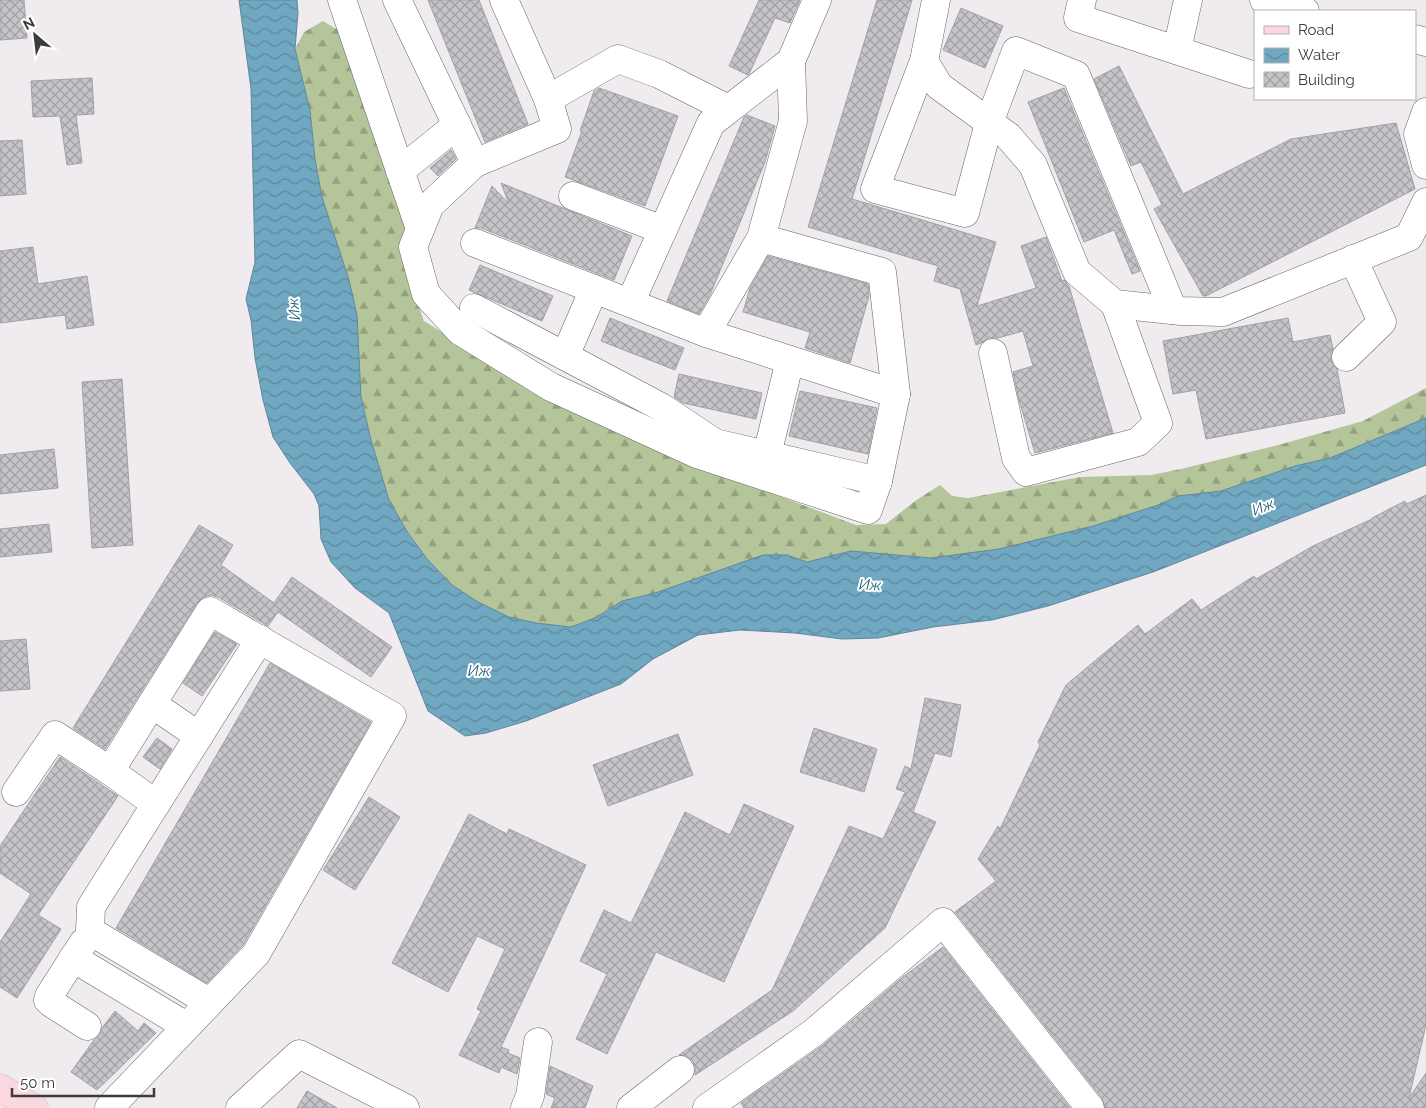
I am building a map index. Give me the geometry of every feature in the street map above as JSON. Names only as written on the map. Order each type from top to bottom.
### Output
[{"type":"main road","points":[[0,1088],[34,1108]]},
{"type":"street","points":[[342,0],[420,229]]},
{"type":"street","points":[[397,0],[476,163]]},
{"type":"street","points":[[504,0],[548,99],[557,129],[476,163],[430,205],[413,248],[426,294],[460,331],[551,387],[697,454],[868,510],[878,481],[896,394],[882,272],[761,238]]},
{"type":"street","points":[[706,333],[761,238],[793,121],[791,61],[816,0]]},
{"type":"street","points":[[936,0],[924,61],[875,190],[964,213],[989,123],[1016,50],[1076,75],[1173,310]]},
{"type":"street","points":[[1082,0],[1078,18],[1249,74]]},
{"type":"street","points":[[1177,50],[1188,0]]},
{"type":"street","points":[[1264,0],[1301,10]]},
{"type":"street","points":[[548,99],[618,59],[659,74],[728,109]]},
{"type":"street","points":[[630,303],[710,123],[791,61]]},
{"type":"street","points":[[924,61],[939,86],[1008,136],[1033,164],[1077,272],[1115,304],[1158,422],[1138,442],[1026,472],[1016,458],[993,353]]},
{"type":"street","points":[[1426,112],[1418,134],[1426,164]]},
{"type":"street","points":[[400,170],[457,125]]},
{"type":"street","points":[[573,196],[663,230]]},
{"type":"street","points":[[1115,304],[1173,310],[1223,312],[1408,237],[1426,202]]},
{"type":"street","points":[[475,243],[706,333],[896,394]]},
{"type":"street","points":[[1346,357],[1382,322],[1353,259]]},
{"type":"street","points":[[565,356],[594,289]]},
{"type":"street","points":[[474,308],[661,408],[715,443],[878,481]]},
{"type":"street","points":[[768,455],[790,360]]},
{"type":"street","points":[[109,1108],[256,954],[392,716],[210,611],[110,771]]},
{"type":"street","points":[[87,1026],[51,1004],[48,1000],[49,996],[90,931],[93,902],[260,640]]},
{"type":"street","points":[[152,704],[199,736]]},
{"type":"street","points":[[16,792],[55,735],[156,804]]},
{"type":"street","points":[[707,1108],[813,1033],[943,922],[1090,1108]]},
{"type":"street","points":[[90,931],[209,1002]]},
{"type":"street","points":[[73,958],[186,1026]]},
{"type":"street","points":[[525,1108],[530,1096],[538,1042]]},
{"type":"street","points":[[240,1108],[299,1054],[405,1108]]},
{"type":"street","points":[[631,1108],[680,1070]]},
{"type":"green space","points":[[323,21],[338,30],[411,227],[410,281],[424,321],[525,384],[739,481],[856,525],[886,524],[915,501],[940,485],[952,496],[968,498],[1080,477],[1151,475],[1181,469],[1282,444],[1363,421],[1426,388],[1426,418],[1330,458],[1295,466],[1221,491],[1178,496],[1158,505],[1093,526],[999,549],[931,558],[851,551],[807,562],[787,555],[688,581],[655,593],[622,601],[597,617],[571,627],[536,623],[509,617],[478,602],[452,585],[427,559],[408,533],[389,500],[371,440],[361,397],[357,315],[349,280],[322,197],[315,159],[310,110],[295,49],[304,32]]},
{"type":"water","name":"Иж","points":[[239,0],[297,0],[298,13],[295,49],[310,110],[315,159],[322,197],[349,280],[357,315],[361,397],[371,440],[389,500],[408,533],[427,559],[452,585],[478,602],[509,617],[536,623],[571,627],[597,617],[622,601],[655,593],[763,555],[787,555],[807,562],[851,551],[931,558],[999,549],[1093,526],[1158,505],[1178,496],[1221,491],[1295,466],[1330,458],[1426,418],[1426,465],[1153,572],[1048,606],[992,620],[933,627],[878,638],[842,639],[795,633],[740,630],[698,635],[653,659],[621,684],[526,721],[486,733],[465,736],[428,711],[389,613],[355,588],[331,562],[321,539],[319,506],[314,494],[273,437],[263,400],[246,299],[255,262],[251,89]]},
{"type":"building","points":[[0,0],[24,0],[27,38],[0,40]]},
{"type":"building","points":[[428,0],[479,0],[528,124],[485,142]]},
{"type":"building","points":[[759,0],[800,0],[790,23],[775,18],[748,75],[729,66]]},
{"type":"building","points":[[877,0],[912,0],[852,199],[996,242],[977,306],[1036,288],[1021,246],[1046,237],[1062,281],[1064,280],[1069,286],[1113,433],[1035,453],[1019,400],[1013,372],[1033,366],[1023,331],[998,338],[989,338],[976,345],[960,289],[934,281],[938,266],[808,227]]},
{"type":"building","points":[[961,8],[1003,26],[985,68],[943,50]]},
{"type":"building","points":[[1119,66],[1183,194],[1291,139],[1396,123],[1415,189],[1203,296],[1154,209],[1162,205],[1141,162],[1131,166],[1094,79]]},
{"type":"building","points":[[92,78],[94,114],[76,115],[82,163],[67,165],[60,116],[33,117],[31,81]]},
{"type":"building","points":[[599,88],[678,116],[645,206],[565,177],[594,91]]},
{"type":"building","points":[[1064,88],[1140,271],[1132,274],[1114,230],[1084,242],[1028,102]]},
{"type":"building","points":[[747,115],[775,126],[765,162],[710,295],[699,314],[667,301],[744,117]]},
{"type":"building","points":[[22,140],[26,194],[0,196],[0,141]]},
{"type":"building","points":[[451,150],[456,159],[438,176],[430,168]]},
{"type":"building","points":[[501,183],[632,236],[614,280],[481,228],[475,228],[492,186],[509,204]]},
{"type":"building","points":[[33,247],[38,284],[87,276],[94,325],[67,329],[65,315],[0,323],[0,251]]},
{"type":"building","points":[[768,256],[868,284],[869,296],[850,363],[805,348],[810,332],[743,312],[750,288]]},
{"type":"building","points":[[480,265],[553,296],[542,321],[469,290]]},
{"type":"building","points":[[610,318],[684,348],[675,370],[601,341]]},
{"type":"building","points":[[1288,318],[1293,342],[1330,335],[1333,349],[1331,360],[1337,369],[1345,413],[1206,439],[1196,390],[1173,394],[1163,341]]},
{"type":"building","points":[[679,374],[762,393],[756,419],[683,403],[674,397]]},
{"type":"building","points":[[122,379],[133,545],[92,548],[82,382]]},
{"type":"building","points":[[800,391],[877,408],[868,454],[789,436]]},
{"type":"building","points":[[54,449],[58,488],[0,494],[0,455]]},
{"type":"building","points":[[1426,495],[1426,1025],[1409,1098],[1426,1073],[1426,1108],[1105,1108],[1102,1098],[955,912],[996,881],[978,859],[998,826],[1000,829],[1040,745],[1038,742],[1066,685],[1138,625],[1145,634],[1192,599],[1201,610],[1254,576],[1256,579],[1313,546],[1372,519],[1405,501],[1407,504]]},
{"type":"building","points":[[49,524],[52,552],[0,557],[0,529]]},
{"type":"building","points":[[199,525],[233,545],[221,565],[274,603],[292,577],[392,647],[371,677],[278,612],[268,626],[218,597],[211,595],[203,597],[197,603],[105,749],[73,728]]},
{"type":"building","points":[[215,632],[237,644],[202,696],[183,683]]},
{"type":"building","points":[[26,639],[30,689],[0,691],[0,641]]},
{"type":"building","points":[[270,663],[371,722],[243,945],[207,983],[116,928]]},
{"type":"building","points":[[925,698],[961,705],[951,757],[935,753],[913,812],[936,822],[885,928],[793,1011],[695,1075],[693,1061],[686,1056],[679,1055],[772,990],[849,826],[883,839],[905,792],[896,789],[905,766],[911,769]]},
{"type":"building","points":[[814,728],[877,749],[864,792],[800,772]]},
{"type":"building","points":[[678,734],[693,775],[608,806],[593,765]]},
{"type":"building","points":[[157,738],[172,749],[160,769],[143,757]]},
{"type":"building","points":[[60,757],[118,796],[38,915],[61,929],[17,998],[0,987],[0,942],[31,894],[0,873],[0,846]]},
{"type":"building","points":[[369,797],[400,817],[355,890],[323,870]]},
{"type":"building","points":[[744,804],[794,826],[724,982],[656,952],[607,1054],[576,1039],[607,974],[580,961],[604,910],[631,923],[685,812],[730,835]]},
{"type":"building","points":[[469,814],[507,834],[509,829],[586,865],[501,1047],[509,1050],[508,1053],[520,1058],[517,1074],[501,1067],[499,1073],[459,1055],[481,1011],[477,1009],[505,949],[477,936],[448,992],[392,963]]},
{"type":"building","points":[[943,947],[1070,1108],[744,1108],[741,1103],[823,1045],[903,977]]},
{"type":"building","points":[[115,1011],[138,1031],[144,1023],[156,1033],[97,1090],[71,1072],[94,1040],[100,1035],[102,1028]]},
{"type":"building","points":[[550,1066],[593,1086],[585,1108],[551,1108],[555,1098],[546,1094]]},
{"type":"building","points":[[307,1091],[337,1108],[297,1108]]}]
